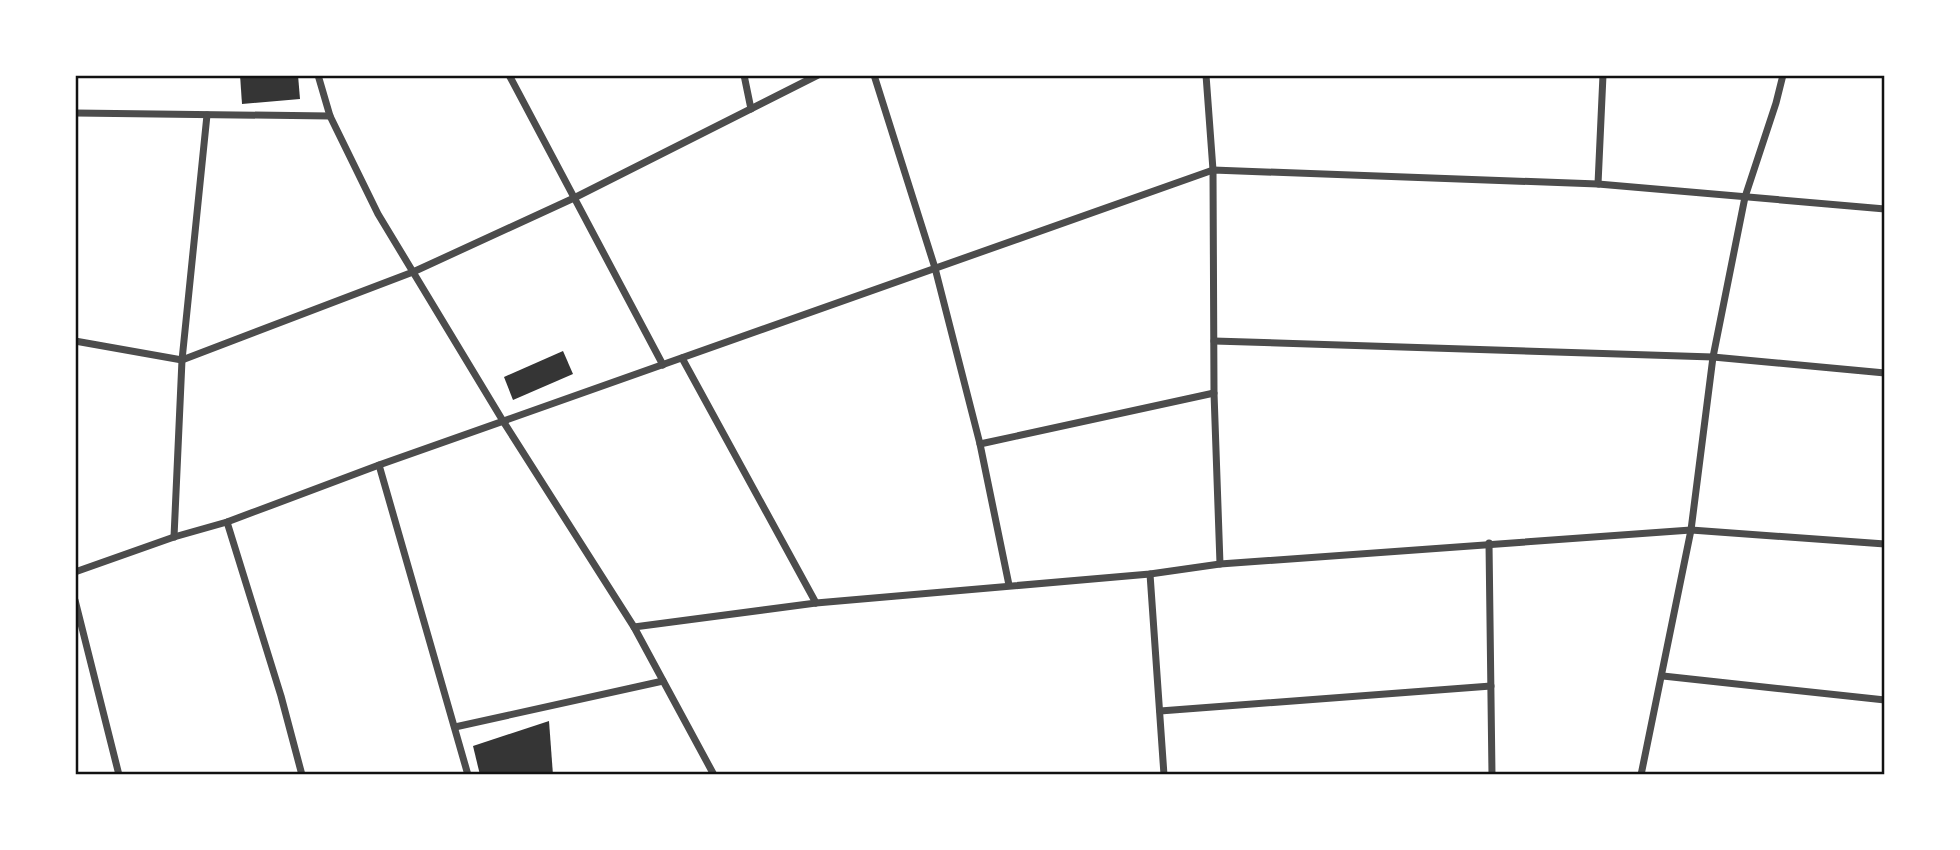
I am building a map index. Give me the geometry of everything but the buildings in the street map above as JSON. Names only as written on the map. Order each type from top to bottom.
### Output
[{"type":"street","points":[[318,75],[330,116],[378,214],[503,421],[634,627],[714,775]]},
{"type":"street","points":[[509,75],[663,365]]},
{"type":"street","points":[[744,75],[751,109]]},
{"type":"street","points":[[75,341],[182,360],[413,272],[574,198],[817,75]]},
{"type":"street","points":[[874,75],[935,268],[980,444],[1009,585]]},
{"type":"street","points":[[1206,75],[1213,170],[1214,393],[1220,564]]},
{"type":"street","points":[[1598,184],[1603,75]]},
{"type":"street","points":[[1641,775],[1692,530],[1713,357],[1745,197],[1783,75]]},
{"type":"street","points":[[75,113],[330,116]]},
{"type":"street","points":[[174,537],[182,360],[207,115]]},
{"type":"street","points":[[75,572],[174,537],[226,522],[379,465],[1213,170],[1598,184],[1885,209]]},
{"type":"street","points":[[1214,341],[1713,357],[1885,373]]},
{"type":"street","points":[[682,358],[816,603]]},
{"type":"street","points":[[980,444],[1214,393]]},
{"type":"street","points":[[379,465],[468,775]]},
{"type":"street","points":[[226,522],[281,696],[302,775]]},
{"type":"street","points":[[634,627],[816,603],[1150,574],[1220,564],[1489,543],[1692,530],[1885,544]]},
{"type":"street","points":[[1489,543],[1492,775]]},
{"type":"street","points":[[1150,574],[1164,775]]},
{"type":"street","points":[[75,600],[119,775]]},
{"type":"street","points":[[1663,676],[1885,701]]},
{"type":"street","points":[[455,727],[663,681]]},
{"type":"street","points":[[1160,711],[1491,686]]}]
